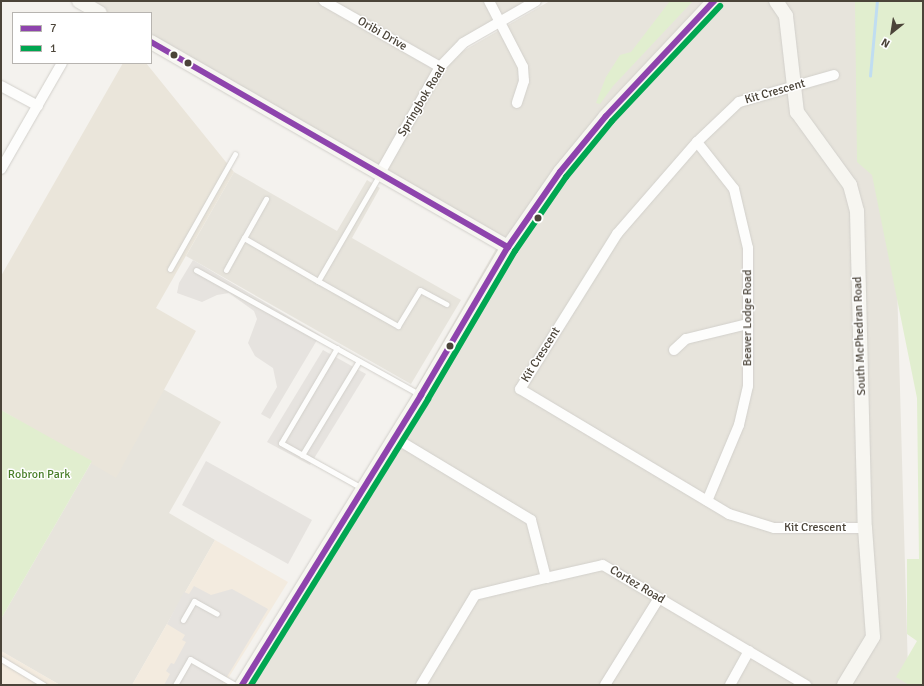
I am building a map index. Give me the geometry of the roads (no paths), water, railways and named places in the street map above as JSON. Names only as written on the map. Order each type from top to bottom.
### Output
[{"type":"street","points":[[79,1],[95,9]]},
{"type":"street","name":"Oribi Drive","points":[[324,1],[440,67]]},
{"type":"street","points":[[489,1],[523,67],[524,81],[517,103]]},
{"type":"street","name":"Springbok Road","points":[[380,173],[440,67],[464,43],[536,1]]},
{"type":"street","points":[[242,685],[395,438],[508,247],[560,172],[606,116],[714,1]]},
{"type":"street","name":"South McPhedran Road","points":[[776,1],[786,16],[797,112],[850,185],[857,212],[865,528],[873,637],[844,685]]},
{"type":"street","points":[[152,43],[508,247]]},
{"type":"street","points":[[1,169],[61,64]]},
{"type":"street","name":"Kit Crescent","points":[[834,74],[739,102],[697,142],[617,234],[520,389],[729,514],[774,528],[865,528]]},
{"type":"street","points":[[1,86],[38,106]]},
{"type":"street","name":"Beaver Lodge Road","points":[[697,142],[734,189],[748,248],[748,386],[739,424],[707,501]]},
{"type":"street","points":[[674,350],[686,338],[748,324]]},
{"type":"street","points":[[395,438],[531,520],[546,578]]},
{"type":"street","name":"Cortez Road","points":[[420,685],[475,595],[603,565],[806,685]]},
{"type":"street","points":[[605,685],[659,598]]},
{"type":"street","points":[[730,685],[750,651]]},
{"type":"lane","points":[[170,269],[235,154]]},
{"type":"lane","points":[[318,281],[380,173]]},
{"type":"lane","points":[[226,270],[266,200]]},
{"type":"lane","points":[[244,238],[398,326],[420,290],[446,304]]},
{"type":"lane","points":[[196,270],[421,395]]},
{"type":"lane","points":[[337,348],[281,443],[364,489]]},
{"type":"lane","points":[[302,455],[360,361]]},
{"type":"lane","points":[[184,620],[194,601],[217,614]]},
{"type":"lane","points":[[1,659],[44,685]]},
{"type":"lane","points":[[175,685],[190,660],[235,685]]},
{"type":"waterway","points":[[870,76],[877,1]]},
{"type":"park label","name":"Robron Park","points":[[39,475]]}]
